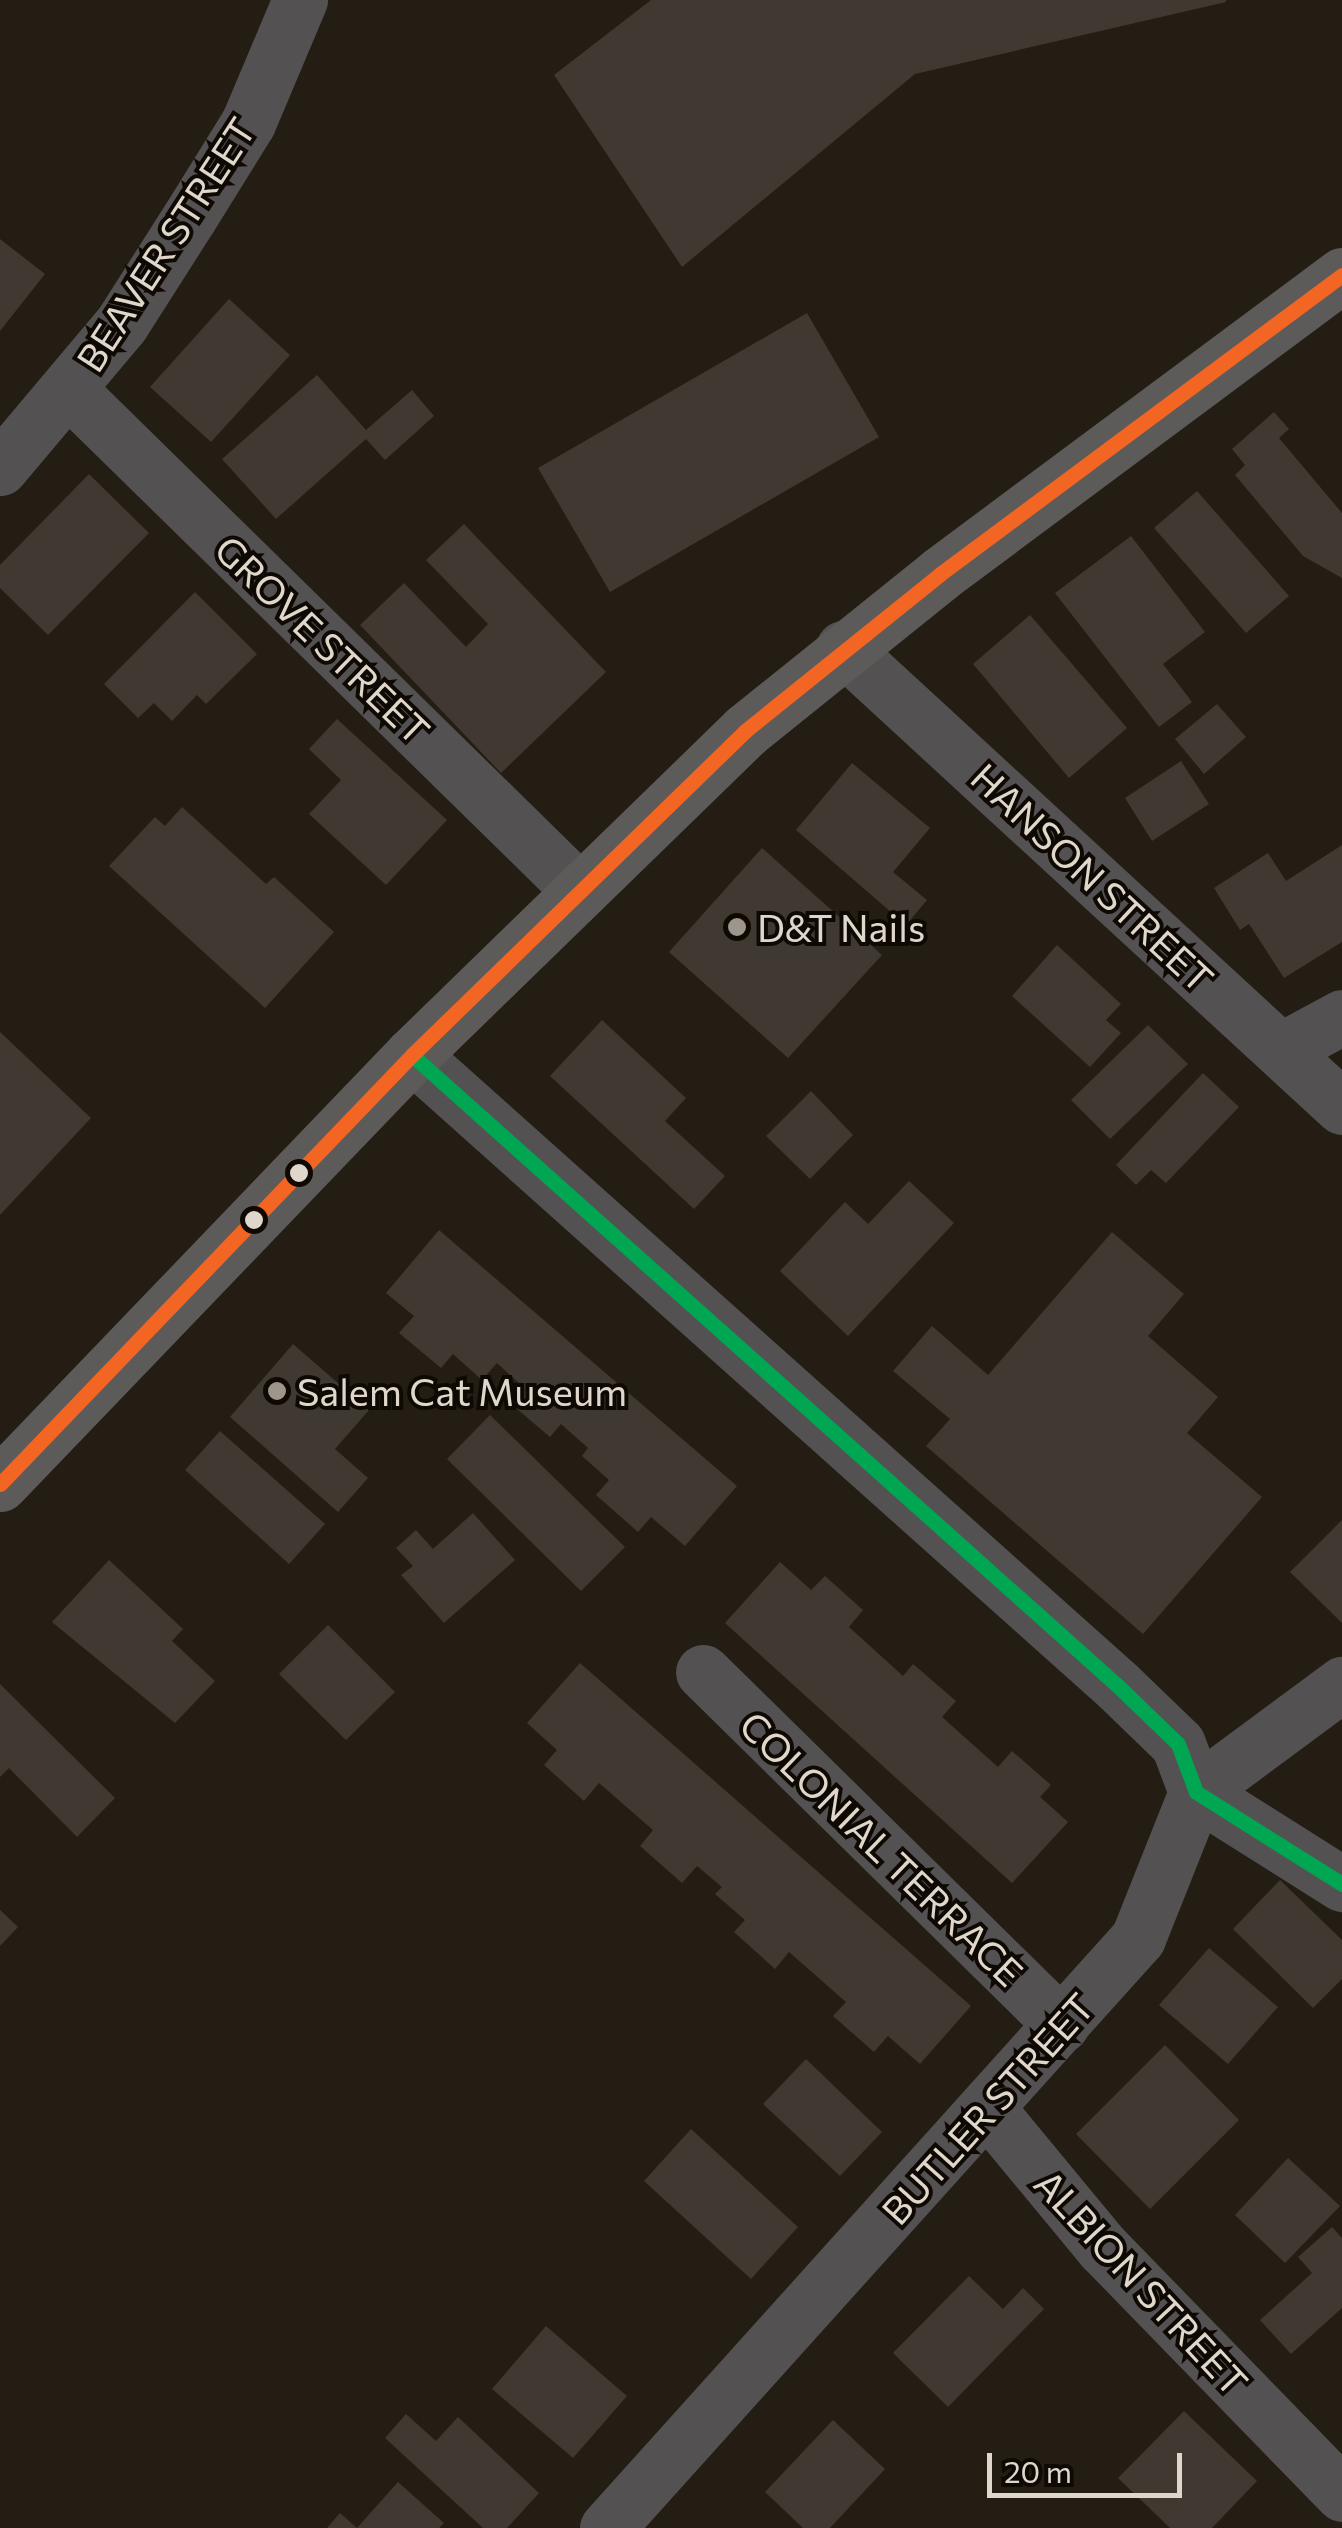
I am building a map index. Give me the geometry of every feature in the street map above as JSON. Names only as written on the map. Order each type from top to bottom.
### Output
[{"type":"main road","points":[[0,1484],[412,1054],[703,769],[843,648],[1342,274]]},
{"type":"street","name":"BEAVER STREET","points":[[0,468],[122,323],[248,124],[300,0]]},
{"type":"street","name":"GROVE STREET","points":[[68,389],[578,889]]},
{"type":"street","name":"HANSON STREET","points":[[843,648],[1342,1107]]},
{"type":"street","points":[[1281,1050],[1342,1017]]},
{"type":"street","points":[[412,1054],[1118,1686],[1178,1744],[1196,1792],[1342,1884]]},
{"type":"street","name":"COLONIAL TERRACE","points":[[703,1672],[1062,2024]]},
{"type":"street","points":[[1196,1792],[1342,1684]]},
{"type":"street","name":"BUTLER STREET","points":[[607,2528],[1138,1938],[1196,1792]]},
{"type":"street","name":"ALBION STREET","points":[[987,2108],[1103,2248],[1342,2494]]},
{"type":"building","points":[[651,0],[1226,2],[915,74],[682,267],[554,75]]},
{"type":"building","points":[[0,239],[45,274],[0,331]]},
{"type":"building","points":[[229,299],[290,355],[211,442],[150,387]]},
{"type":"building","points":[[807,313],[879,437],[610,592],[538,468]]},
{"type":"building","points":[[317,375],[366,430],[412,390],[434,416],[385,460],[366,439],[276,519],[222,459]]},
{"type":"building","points":[[1274,412],[1289,429],[1279,438],[1342,513],[1342,578],[1303,556],[1235,475],[1245,465],[1232,449]]},
{"type":"building","points":[[89,474],[149,533],[48,635],[0,588],[0,565]]},
{"type":"building","points":[[1197,491],[1289,596],[1246,633],[1154,528]]},
{"type":"building","points":[[464,524],[606,672],[501,773],[360,625],[404,583],[466,647],[488,624],[426,560]]},
{"type":"building","points":[[1131,536],[1205,632],[1163,664],[1192,702],[1159,727],[1055,593]]},
{"type":"building","points":[[195,592],[257,654],[206,704],[197,695],[172,721],[154,703],[138,718],[104,684]]},
{"type":"building","points":[[1030,615],[1127,728],[1069,778],[973,664]]},
{"type":"building","points":[[1217,704],[1246,737],[1204,774],[1175,739]]},
{"type":"building","points":[[337,719],[447,820],[386,885],[309,814],[341,780],[309,749]]},
{"type":"building","points":[[1181,761],[1209,804],[1152,841],[1125,798]]},
{"type":"building","points":[[852,763],[930,828],[893,872],[927,900],[906,925],[796,830]]},
{"type":"building","points":[[182,807],[266,884],[274,877],[334,932],[265,1008],[109,866],[155,817],[165,826]]},
{"type":"building","points":[[1342,845],[1342,942],[1284,978],[1249,924],[1240,930],[1214,888],[1268,853],[1286,881]]},
{"type":"building","points":[[762,848],[882,955],[788,1058],[669,952]]},
{"type":"building","points":[[1057,945],[1121,1004],[1106,1020],[1121,1033],[1090,1067],[1012,996]]},
{"type":"building","points":[[602,1020],[686,1098],[665,1121],[725,1176],[694,1209],[550,1076]]},
{"type":"building","points":[[1148,1025],[1188,1064],[1110,1139],[1071,1100]]},
{"type":"building","points":[[0,1032],[91,1118],[0,1215]]},
{"type":"building","points":[[1203,1073],[1239,1107],[1166,1183],[1151,1170],[1136,1185],[1116,1165]]},
{"type":"building","points":[[811,1091],[853,1135],[810,1179],[766,1136]]},
{"type":"building","points":[[909,1181],[954,1223],[848,1336],[780,1271],[845,1202],[868,1224]]},
{"type":"building","points":[[439,1230],[737,1486],[685,1546],[651,1517],[638,1532],[596,1495],[609,1480],[582,1456],[588,1448],[561,1424],[550,1437],[510,1403],[523,1387],[497,1363],[482,1380],[453,1354],[441,1368],[399,1333],[414,1316],[386,1293]]},
{"type":"building","points":[[1112,1232],[1184,1294],[1148,1336],[1218,1397],[1187,1433],[1262,1497],[1143,1634],[926,1446],[950,1419],[893,1371],[932,1326],[988,1375]]},
{"type":"building","points":[[293,1344],[369,1410],[335,1449],[368,1478],[338,1512],[230,1417]]},
{"type":"building","points":[[490,1415],[625,1547],[581,1591],[447,1459]]},
{"type":"building","points":[[220,1431],[325,1524],[289,1564],[185,1470]]},
{"type":"building","points":[[473,1513],[515,1560],[444,1623],[401,1575],[413,1566],[396,1548],[416,1530],[433,1549]]},
{"type":"building","points":[[1342,1520],[1342,1623],[1290,1572]]},
{"type":"building","points":[[109,1560],[183,1629],[172,1641],[215,1681],[175,1723],[52,1622]]},
{"type":"building","points":[[780,1562],[811,1590],[825,1576],[863,1610],[849,1627],[903,1676],[913,1664],[956,1701],[942,1717],[998,1767],[1012,1751],[1051,1785],[1040,1797],[1068,1822],[1012,1883],[725,1623]]},
{"type":"building","points":[[328,1625],[395,1692],[346,1740],[279,1674]]},
{"type":"building","points":[[580,1663],[971,2006],[920,2064],[888,2036],[874,2052],[833,2016],[846,2002],[789,1952],[775,1969],[734,1932],[745,1920],[715,1894],[722,1887],[697,1866],[682,1883],[640,1846],[653,1830],[599,1783],[584,1801],[544,1765],[557,1750],[527,1723]]},
{"type":"building","points":[[0,1684],[115,1798],[77,1837],[9,1768],[0,1777]]},
{"type":"building","points":[[1280,1880],[1342,1940],[1342,1979],[1313,2008],[1233,1929]]},
{"type":"building","points":[[0,1910],[18,1927],[0,1946]]},
{"type":"building","points":[[1209,1948],[1278,2007],[1228,2064],[1159,2005]]},
{"type":"building","points":[[1165,2045],[1239,2120],[1150,2209],[1076,2134]]},
{"type":"building","points":[[806,2059],[882,2132],[840,2176],[763,2104]]},
{"type":"building","points":[[691,2129],[798,2227],[751,2279],[644,2181]]},
{"type":"building","points":[[1288,2158],[1340,2206],[1285,2263],[1235,2215]]},
{"type":"building","points":[[1332,2227],[1342,2238],[1342,2308],[1291,2354],[1260,2320],[1312,2273],[1298,2257]]},
{"type":"building","points":[[969,2276],[1003,2309],[1023,2288],[1044,2309],[948,2407],[893,2353]]},
{"type":"building","points":[[546,2326],[627,2396],[573,2458],[492,2389]]},
{"type":"building","points":[[1184,2411],[1257,2481],[1212,2528],[1170,2528],[1118,2478]]},
{"type":"building","points":[[406,2414],[436,2441],[458,2417],[539,2493],[507,2528],[483,2528],[385,2438]]},
{"type":"building","points":[[833,2420],[885,2469],[830,2528],[803,2528],[765,2492]]},
{"type":"building","points":[[398,2482],[444,2523],[439,2528],[357,2528]]},
{"type":"building","points":[[340,2513],[357,2528],[327,2528]]},
{"type":"transit line","points":[[0,1484],[412,1055],[745,731],[940,574],[1342,275]]},
{"type":"transit line","points":[[412,1055],[1118,1686],[1178,1744],[1196,1792],[1342,1884]]},
{"type":"place","name":"D&T Nails","points":[[737,927]]},
{"type":"place","name":"Salem Cat Museum","points":[[277,1391]]}]
